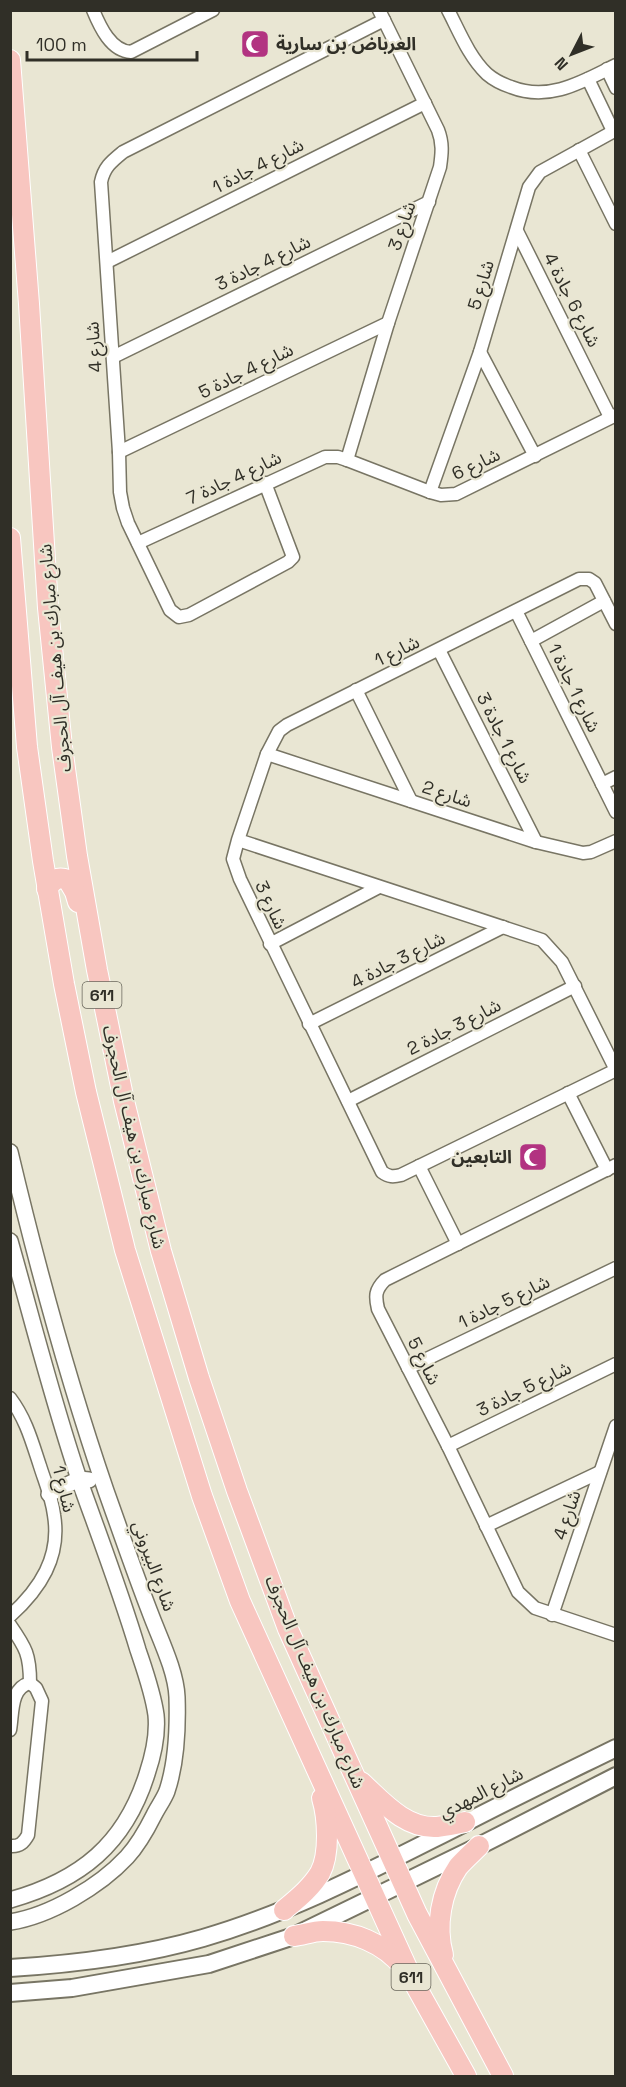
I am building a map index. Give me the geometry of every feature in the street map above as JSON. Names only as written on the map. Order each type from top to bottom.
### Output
[{"type":"main road","name":"شارع مبارك بن هيف آل الحجرف","points":[[10,60],[29,304],[48,608],[62,747],[77,856],[98,977],[124,1101],[158,1239],[199,1378],[237,1491],[288,1629],[402,1883],[451,1981],[503,2076]]},
{"type":"main road","name":"شارع مبارك بن هيف آل الحجرف","points":[[10,538],[27,747],[47,889],[63,984],[86,1092],[128,1261],[201,1496],[240,1601],[413,1981],[466,2076]]},
{"type":"main road","points":[[22,672],[28,689],[39,696],[51,691],[55,683]]},
{"type":"main road","points":[[47,889],[58,878],[70,883],[75,892],[98,977]]},
{"type":"main road","points":[[284,1910],[306,1891],[321,1871],[327,1844],[325,1809],[302,1739]]},
{"type":"main road","name":"شارع المهدي","points":[[10,1968],[71,1963],[133,1954],[203,1938],[284,1910],[364,1874],[615,1748]]},
{"type":"main road","points":[[355,1776],[393,1812],[415,1824],[435,1827],[465,1822]]},
{"type":"main road","points":[[10,1993],[72,1988],[210,1964],[294,1936],[479,1846],[615,1776]]},
{"type":"main road","points":[[451,1981],[442,1950],[439,1921],[445,1893],[459,1867],[479,1846]]},
{"type":"main road","points":[[294,1936],[321,1931],[349,1933],[374,1943],[397,1959],[413,1981]]},
{"type":"street","points":[[93,10],[108,38],[118,48],[131,52],[213,10]]},
{"type":"street","points":[[448,10],[472,55],[487,74],[499,83],[518,90],[540,94],[563,90],[611,67],[615,88]]},
{"type":"street","name":"شارع 3","points":[[347,460],[387,323],[440,167],[442,141],[426,103],[382,15]]},
{"type":"street","name":"شارع 4","points":[[265,483],[293,557],[288,562],[189,615],[179,617],[170,610],[128,523],[120,492],[120,452],[103,172],[123,152],[382,15]]},
{"type":"street","points":[[588,79],[614,130]]},
{"type":"street","name":"شارع 4 جادة 1","points":[[107,262],[426,103]]},
{"type":"street","name":"شارع 5","points":[[430,492],[480,352],[529,187],[540,172],[614,130]]},
{"type":"street","points":[[579,150],[615,224]]},
{"type":"street","name":"شارع 4 جادة 3","points":[[113,357],[429,202]]},
{"type":"street","name":"شارع 6 جادة 4","points":[[517,231],[613,416]]},
{"type":"street","name":"شارع 4 جادة 5","points":[[120,452],[387,323]]},
{"type":"street","points":[[480,352],[535,456]]},
{"type":"street","name":"شارع 6","points":[[347,460],[430,492],[441,495],[456,494],[613,416]]},
{"type":"street","name":"شارع 4 جادة 7","points":[[138,543],[325,457],[347,460]]},
{"type":"street","name":"شارع 1","points":[[238,840],[267,754],[279,731],[287,724],[579,579],[589,579],[595,584],[615,624]]},
{"type":"street","points":[[531,641],[604,601]]},
{"type":"street","name":"شارع 1 جادة 1","points":[[516,611],[615,812]]},
{"type":"street","name":"شارع 1 جادة 3","points":[[439,650],[536,842]]},
{"type":"street","points":[[356,690],[411,801]]},
{"type":"street","name":"شارع 2","points":[[267,754],[536,842],[583,854],[615,841]]},
{"type":"street","points":[[602,784],[615,777]]},
{"type":"street","name":"شارع 3","points":[[238,840],[542,940],[562,962],[615,1070],[419,1166],[393,1177],[382,1172],[235,868],[233,859],[238,840]]},
{"type":"street","points":[[270,944],[379,886]]},
{"type":"street","name":"شارع 3 جادة 4","points":[[309,1024],[503,927]]},
{"type":"street","name":"شارع 3 جادة 2","points":[[348,1101],[576,987]]},
{"type":"street","points":[[568,1093],[611,1168]]},
{"type":"street","name":"شارع البيروني","points":[[10,1152],[53,1321],[100,1471],[168,1660],[177,1693],[175,1757],[166,1792],[128,1856],[78,1895],[49,1911],[10,1922]]},
{"type":"street","points":[[419,1166],[458,1244]]},
{"type":"street","name":"شارع 5","points":[[611,1168],[385,1280],[377,1288],[375,1296],[378,1309],[448,1446],[518,1592],[535,1608],[615,1635]]},
{"type":"street","points":[[10,1241],[39,1348],[79,1479],[127,1615],[152,1693],[156,1718],[153,1755],[144,1782],[130,1814],[111,1844],[64,1879],[35,1893],[10,1900]]},
{"type":"street","name":"شارع 5 جادة 1","points":[[408,1368],[615,1268]]},
{"type":"street","name":"شارع 5 جادة 3","points":[[448,1446],[615,1364]]},
{"type":"street","name":"شارع 1","points":[[10,1398],[20,1412],[30,1434],[49,1494],[54,1515],[55,1536],[52,1553],[38,1589],[10,1616]]},
{"type":"street","name":"شارع 4","points":[[552,1615],[615,1426]]},
{"type":"street","points":[[49,1494],[79,1479],[90,1480],[100,1471]]},
{"type":"street","points":[[486,1526],[600,1472]]},
{"type":"street","points":[[86,1497],[96,1490],[107,1492]]},
{"type":"street","points":[[10,1625],[27,1652],[30,1664],[30,1683]]},
{"type":"street","points":[[10,1730],[16,1692],[22,1685],[30,1683]]},
{"type":"street","points":[[10,1845],[24,1842],[28,1835],[42,1701],[36,1688],[30,1683]]},
{"type":"place","name":"العرباض بن سارية","points":[[255,44]]},
{"type":"place","name":"التابعين","points":[[533,1157]]}]
